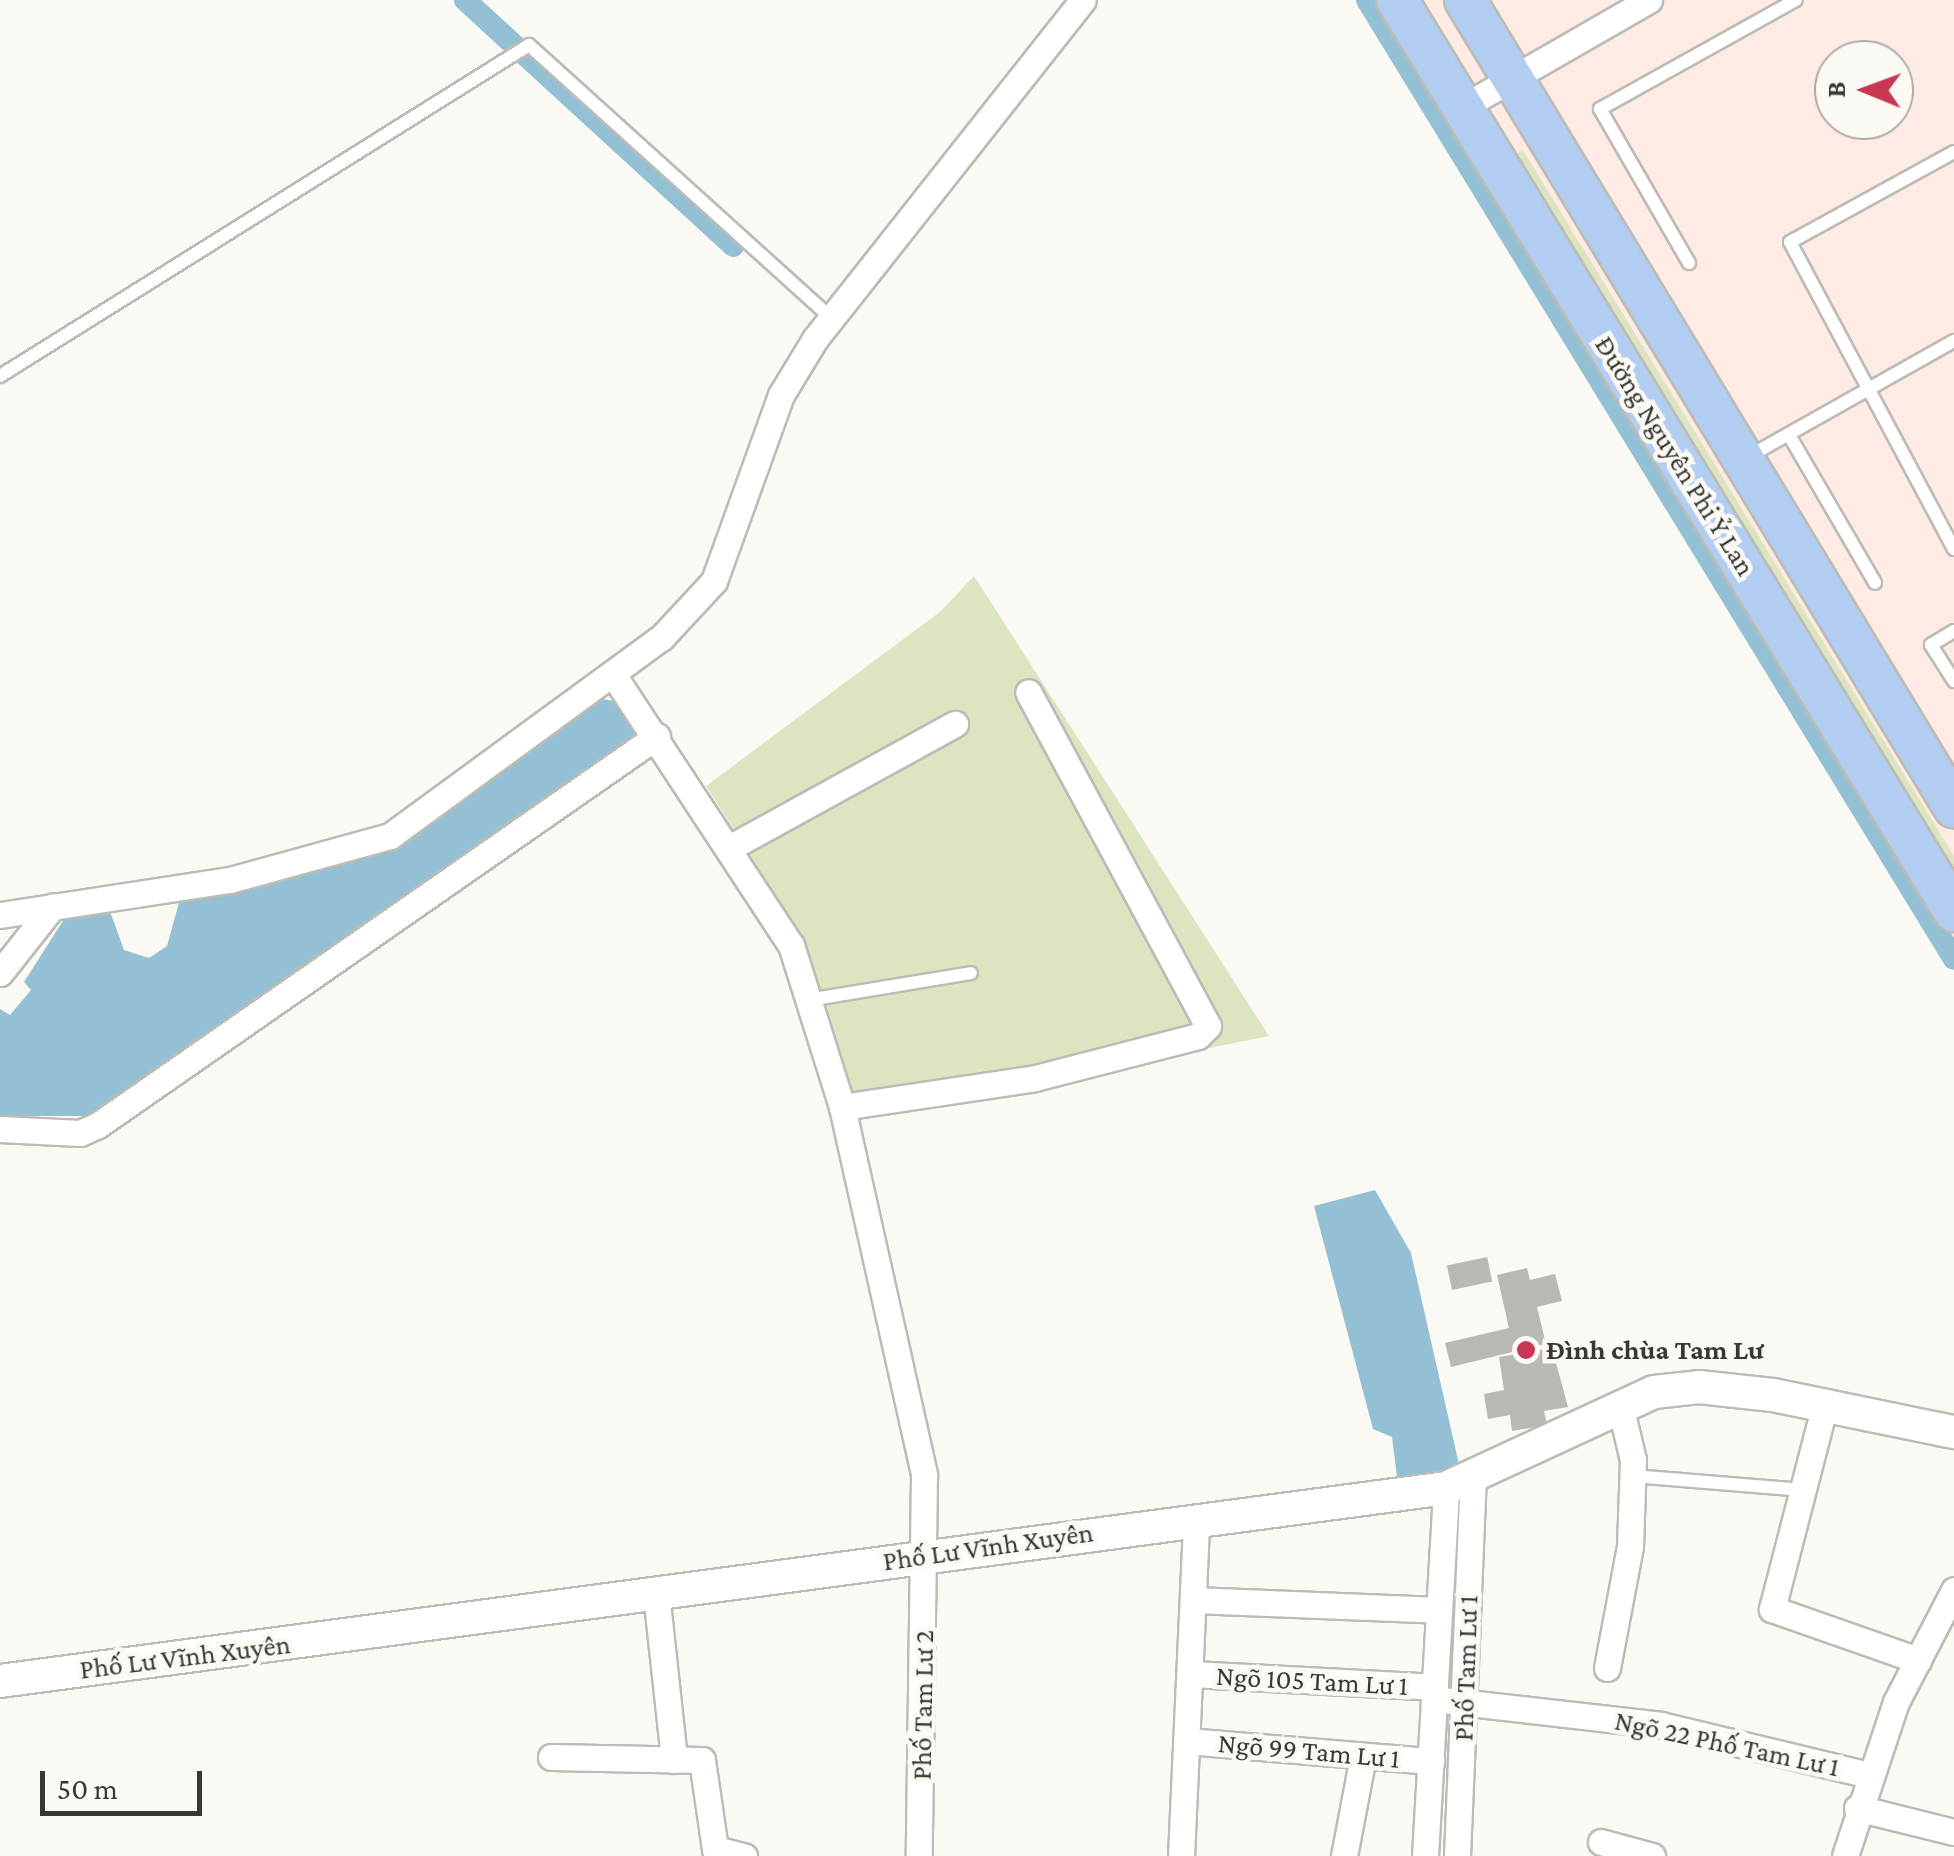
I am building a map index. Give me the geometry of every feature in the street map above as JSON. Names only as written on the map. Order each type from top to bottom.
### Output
[{"type":"main road","name":"Đường Nguyên Phi Ỷ Lan","points":[[1396,0],[1954,911]]},
{"type":"main road","name":"Đường Nguyên Phi Ỷ Lan","points":[[1465,0],[1954,807]]},
{"type":"street","points":[[0,915],[230,880],[390,836],[614,676],[691,612],[714,581],[781,394],[816,340],[1083,0]]},
{"type":"street","points":[[1461,108],[1649,0]]},
{"type":"street","name":"Phố Tam Lư 2","points":[[614,676],[652,728],[790,944],[842,1107],[924,1475],[927,1555],[918,1856]]},
{"type":"street","points":[[842,1107],[1035,1078],[1198,1036],[1208,1026],[1028,692]]},
{"type":"street","points":[[729,848],[956,724]]},
{"type":"street","points":[[0,1130],[80,1133],[98,1125],[652,728]]},
{"type":"street","points":[[0,972],[53,906]]},
{"type":"street","name":"Phố Lư Vĩnh Xuyên","points":[[0,1681],[1460,1484],[1620,1406],[1699,1387],[1954,1432]]},
{"type":"street","points":[[1607,1668],[1630,1546],[1633,1476],[1620,1406]]},
{"type":"street","points":[[1824,1408],[1772,1609],[1918,1660]]},
{"type":"street","name":"Phố Tam Lư 1","points":[[1426,1856],[1440,1610],[1460,1484]]},
{"type":"street","name":"Phố Tam Lư 1","points":[[1456,1856],[1465,1701],[1460,1484]]},
{"type":"street","points":[[1181,1856],[1196,1520]]},
{"type":"street","points":[[1845,1856],[1870,1775],[1918,1660],[1954,1590]]},
{"type":"street","points":[[656,1593],[674,1760]]},
{"type":"street","points":[[1193,1600],[1440,1610]]},
{"type":"street","name":"Ngõ 105 Tam Lư 1","points":[[1190,1674],[1434,1693],[1465,1701]]},
{"type":"street","name":"Ngõ 22 Phố Tam Lư 1","points":[[1465,1701],[1661,1725],[1870,1775]]},
{"type":"street","name":"Ngõ 99 Tam Lư 1","points":[[1187,1741],[1431,1761]]},
{"type":"street","points":[[1344,1856],[1363,1756]]},
{"type":"street","points":[[551,1757],[702,1760],[715,1849],[744,1856]]},
{"type":"street","points":[[1857,1808],[1954,1832]]},
{"type":"street","points":[[1601,1842],[1652,1856]]},
{"type":"lane","points":[[1689,263],[1600,110],[1796,0]]},
{"type":"lane","points":[[0,376],[520,49],[834,320]]},
{"type":"lane","points":[[1954,152],[1790,242],[1866,394],[1954,550]]},
{"type":"lane","points":[[1744,459],[1954,342]]},
{"type":"lane","points":[[1790,435],[1875,583]]},
{"type":"lane","points":[[1954,631],[1931,644],[1954,681]]},
{"type":"lane","points":[[808,1000],[971,972]]},
{"type":"lane","points":[[1633,1476],[1803,1490]]},
{"type":"shaded area","points":[[1365,0],[1954,0],[1954,944]]},
{"type":"green space","points":[[1523,150],[1954,856],[1954,886],[1515,155]]},
{"type":"green space","points":[[974,576],[1269,1036],[855,1119],[780,902],[706,786],[940,612]]},
{"type":"water","points":[[603,699],[619,702],[643,734],[90,1116],[0,1116],[0,1009],[10,1015],[31,990],[24,982],[66,916],[111,914],[124,950],[149,958],[167,946],[180,899],[397,850],[506,762]]},
{"type":"water","points":[[1375,1190],[1411,1253],[1463,1482],[1398,1485],[1392,1437],[1373,1429],[1314,1206]]},
{"type":"building","points":[[1487,1257],[1492,1281],[1452,1290],[1447,1266]]},
{"type":"building","points":[[1527,1268],[1530,1280],[1555,1274],[1562,1301],[1537,1307],[1546,1344],[1451,1367],[1445,1343],[1509,1328],[1497,1275]]},
{"type":"building","points":[[1552,1348],[1568,1407],[1544,1411],[1547,1425],[1512,1431],[1510,1415],[1488,1419],[1484,1394],[1504,1390],[1499,1357]]},
{"type":"waterway","points":[[465,0],[733,246]]},
{"type":"waterway","points":[[1367,0],[1954,959]]},
{"type":"place","name":"Đình chùa Tam Lư","points":[[1526,1350]]}]
